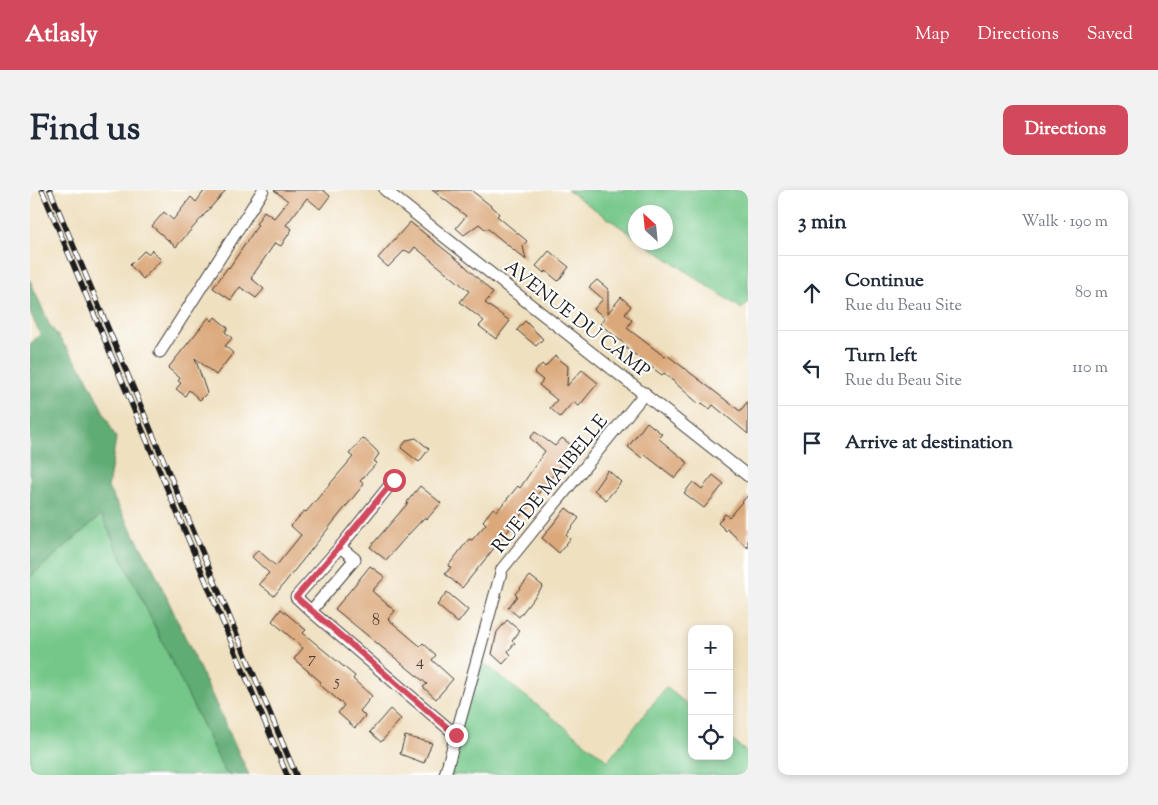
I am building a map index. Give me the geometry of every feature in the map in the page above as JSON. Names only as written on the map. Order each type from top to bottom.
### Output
[{"type":"street","points":[[160,352],[263,190]]},
{"type":"street","name":"AVENUE DU CAMP","points":[[385,190],[748,476]]},
{"type":"street","name":"RUE DE MAIBELLE","points":[[445,775],[502,569],[645,393]]},
{"type":"street","points":[[394,480],[296,597],[456,735]]},
{"type":"street","points":[[311,611],[355,559],[340,546]]},
{"type":"green space","points":[[567,190],[748,190],[748,303],[742,309],[654,250],[673,250],[673,205],[628,205],[628,232]]},
{"type":"green space","points":[[30,280],[49,324],[84,372],[116,438],[108,488],[153,568],[249,775],[232,775],[225,772],[101,515],[30,577],[30,344],[40,334],[30,312]]},
{"type":"green space","points":[[101,515],[225,772],[232,775],[30,775],[30,577]]},
{"type":"green space","points":[[477,658],[608,761],[666,687],[688,705],[688,760],[733,760],[733,741],[748,753],[748,775],[445,775]]},
{"type":"building","points":[[205,190],[226,190],[176,247],[152,226],[164,212],[173,220],[191,197],[196,202]]},
{"type":"building","points":[[274,190],[323,190],[330,196],[320,209],[307,198],[286,225],[292,229],[281,246],[275,243],[251,278],[264,289],[256,298],[240,287],[231,300],[213,288],[258,225],[256,224],[264,211],[274,218],[288,201]]},
{"type":"building","points":[[432,190],[471,190],[496,210],[499,214],[497,216],[527,241],[523,246],[526,260],[487,228],[486,230],[479,224],[464,235],[456,228],[466,216]]},
{"type":"building","points":[[410,222],[464,265],[493,293],[485,303],[510,321],[496,339],[479,326],[484,321],[460,302],[469,291],[415,247],[410,253],[405,250],[388,267],[378,258]]},
{"type":"building","points":[[152,250],[161,260],[143,279],[130,265],[144,251],[148,254]]},
{"type":"building","points":[[549,251],[569,267],[558,281],[546,271],[544,273],[536,266]]},
{"type":"building","points":[[597,280],[608,289],[608,313],[621,297],[631,306],[625,314],[632,320],[627,328],[665,357],[667,355],[740,411],[748,401],[748,434],[713,405],[710,409],[702,403],[700,405],[664,373],[662,375],[626,348],[627,346],[600,324],[605,318],[594,309],[603,299],[589,287]]},
{"type":"building","points":[[209,317],[212,321],[215,317],[228,328],[225,332],[232,338],[225,346],[233,353],[216,375],[195,358],[207,393],[200,400],[189,390],[185,396],[176,389],[181,383],[178,381],[180,378],[168,368]]},
{"type":"building","points":[[525,321],[543,339],[536,346],[517,330]]},
{"type":"building","points":[[555,356],[568,366],[567,386],[582,370],[598,383],[579,406],[573,402],[560,417],[550,408],[557,400],[539,385],[543,380],[534,373],[542,364],[545,367]]},
{"type":"building","points":[[647,422],[662,434],[658,438],[688,463],[675,478],[645,455],[642,458],[628,447]]},
{"type":"building","points":[[535,432],[555,446],[562,438],[575,448],[462,588],[445,574],[451,567],[448,566],[469,539],[472,540],[486,524],[483,521],[493,508],[497,511],[518,486],[520,488],[545,451],[530,438]]},
{"type":"building","points":[[363,438],[379,454],[374,461],[377,463],[360,481],[364,484],[274,596],[259,584],[269,573],[252,557],[258,550],[276,566],[301,535],[291,526],[304,511],[306,512],[353,457],[349,454]]},
{"type":"building","points":[[416,438],[429,449],[419,462],[401,448],[407,440]]},
{"type":"building","points":[[608,470],[621,482],[606,500],[594,490]]},
{"type":"building","points":[[713,475],[724,484],[704,508],[684,493],[693,482],[702,489]]},
{"type":"building","points":[[420,486],[441,503],[427,519],[425,517],[386,560],[370,547]]},
{"type":"building","points":[[748,495],[748,548],[718,523],[725,514],[729,517]]},
{"type":"building","points":[[566,508],[579,518],[566,535],[570,539],[559,553],[542,538]]},
{"type":"building","points":[[370,566],[385,577],[372,591],[395,611],[388,619],[420,646],[423,643],[436,655],[432,660],[453,679],[436,699],[423,687],[427,684],[335,609]]},
{"type":"building","points":[[530,576],[543,586],[519,617],[508,608],[517,596],[515,594]]},
{"type":"building","points":[[447,592],[468,610],[458,623],[437,605]]},
{"type":"building","points":[[281,609],[306,630],[303,633],[355,676],[353,679],[372,696],[360,711],[365,716],[355,728],[338,713],[344,705],[294,659],[303,648],[272,621]]},
{"type":"building","points":[[507,620],[520,631],[512,641],[515,643],[508,651],[511,655],[503,664],[492,654],[497,632]]},
{"type":"building","points":[[390,709],[401,719],[381,742],[370,732]]},
{"type":"building","points":[[405,736],[432,743],[424,763],[400,754]]},
{"type":"railway","points":[[42,190],[287,775]]},
{"type":"railway","points":[[50,190],[296,775]]},
{"type":"route","points":[[394,480],[296,597],[456,735]]}]
